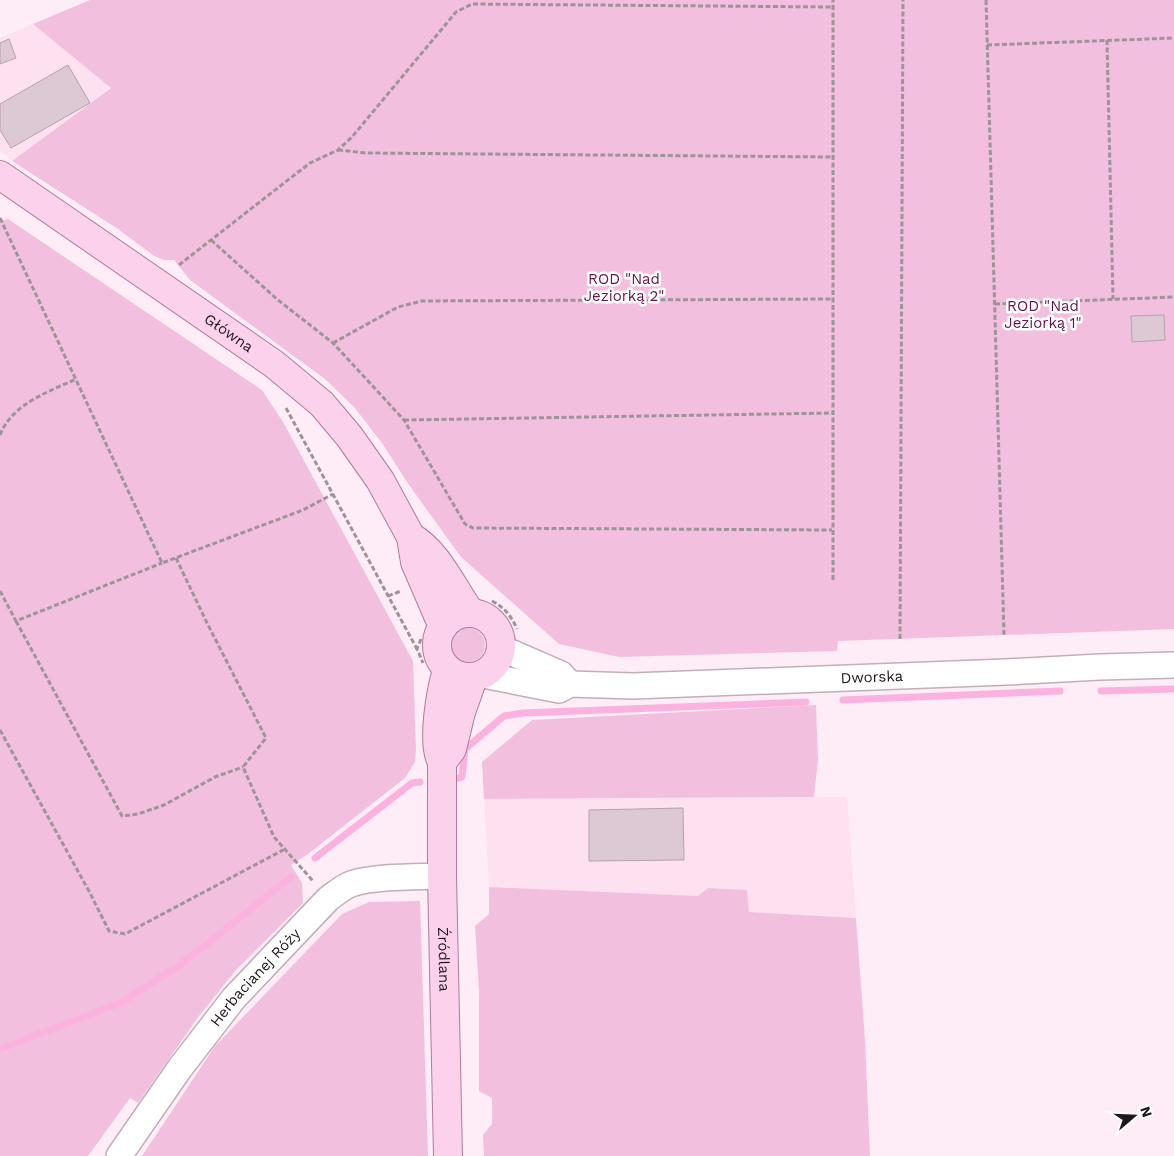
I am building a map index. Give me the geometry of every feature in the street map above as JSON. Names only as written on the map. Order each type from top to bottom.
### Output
[{"type":"main road","name":"Główna","points":[[0,175],[274,364],[322,404],[366,458],[411,537],[415,562],[434,610],[443,627]]},
{"type":"main road","name":"Główna","points":[[411,537],[420,542],[432,554],[470,612]]},
{"type":"main road","points":[[470,612],[484,616],[493,623],[499,632],[502,648],[494,667],[478,676],[458,676],[447,670],[438,655],[436,644],[443,627],[453,617],[470,612]]},
{"type":"main road","name":"Źródlana","points":[[447,670],[441,688],[438,710],[438,755],[442,762],[442,876],[448,1156]]},
{"type":"main road","name":"Źródlana","points":[[442,762],[452,750],[461,712],[478,676]]},
{"type":"street","points":[[502,648],[561,674],[570,684]]},
{"type":"street","name":"Dworska","points":[[478,676],[559,690],[570,684],[633,686],[1006,672],[1100,666],[1174,666]]},
{"type":"street","name":"Herbacianej Róży","points":[[119,1156],[180,1068],[234,998],[328,898],[340,889],[353,883],[372,880],[442,876]]},
{"type":"path","points":[[832,580],[833,0]]},
{"type":"path","points":[[900,639],[904,0]]},
{"type":"path","points":[[986,0],[1004,635]]},
{"type":"path","points":[[179,265],[310,163],[338,150],[352,138],[456,12],[472,4],[833,7]]},
{"type":"path","points":[[987,45],[1174,38]]},
{"type":"path","points":[[1107,40],[1113,299]]},
{"type":"path","points":[[338,150],[366,153],[832,157]]},
{"type":"path","points":[[0,218],[2,227],[162,563]]},
{"type":"path","points":[[211,240],[278,300],[333,343],[404,420],[466,524],[473,528],[832,530]]},
{"type":"path","points":[[995,304],[1174,297]]},
{"type":"path","points":[[333,343],[398,307],[422,300],[832,299]]},
{"type":"path","points":[[0,435],[3,426],[19,410],[36,398],[76,379]]},
{"type":"path","points":[[282,402],[417,649]]},
{"type":"path","points":[[404,420],[832,413]]},
{"type":"path","points":[[16,621],[303,510],[333,494]]},
{"type":"path","points":[[0,591],[122,816],[138,814],[164,805],[215,777],[243,767],[266,738],[176,558]]},
{"type":"path","points":[[0,730],[109,931],[125,934],[285,849]]},
{"type":"path","points":[[243,767],[274,837],[328,898]]},
{"type":"shaded area","points":[[33,24],[111,87],[12,161],[0,150],[0,38]]},
{"type":"shaded area","points":[[847,797],[856,918],[748,912],[747,890],[708,888],[698,896],[489,887],[484,799]]},
{"type":"green space","name":"ROD \"Nad Jeziorką 2\"","points":[[90,0],[1174,0],[1174,629],[838,641],[837,651],[619,657],[559,644],[461,557],[409,485],[382,443],[354,407],[325,379],[190,280],[174,260],[164,260],[154,256],[118,229],[12,161],[111,88],[33,24]]},
{"type":"green space","points":[[8,219],[262,390],[283,422],[413,661],[416,750],[415,762],[405,778],[308,854],[291,865],[302,883],[303,903],[236,970],[199,1016],[138,1103],[130,1098],[88,1156],[0,1156],[0,221]]},
{"type":"green space","points":[[468,628],[480,633],[485,645],[480,657],[468,662],[456,657],[451,645],[456,633]]},
{"type":"green space","points":[[816,705],[818,760],[814,797],[484,799],[482,762],[532,720]]},
{"type":"green space","points":[[489,887],[698,896],[708,888],[747,890],[749,912],[856,918],[865,1040],[870,1156],[484,1156],[483,1135],[492,1124],[492,1098],[479,1091],[479,991],[475,926],[489,914]]},
{"type":"green space","points":[[420,901],[428,1156],[142,1156],[215,1046],[342,914],[369,902]]},
{"type":"building","points":[[9,39],[16,58],[0,64],[0,43]]},
{"type":"building","points":[[68,65],[90,103],[11,148],[0,130],[0,104]]},
{"type":"building","points":[[1164,315],[1165,340],[1132,342],[1131,316]]},
{"type":"building","points":[[683,808],[684,860],[589,861],[589,810]]},
{"type":"waterway","points":[[1101,691],[1174,689]]},
{"type":"waterway","points":[[843,700],[1060,691]]},
{"type":"waterway","points":[[456,779],[462,777],[465,749],[504,716],[523,713],[806,702]]},
{"type":"waterway","points":[[315,858],[412,783],[420,782]]},
{"type":"waterway","points":[[0,1049],[120,1003],[180,965],[291,877]]},
{"type":"park label","name":"ROD \"Nad Jeziorką 1\"","points":[[1043,314]]}]
